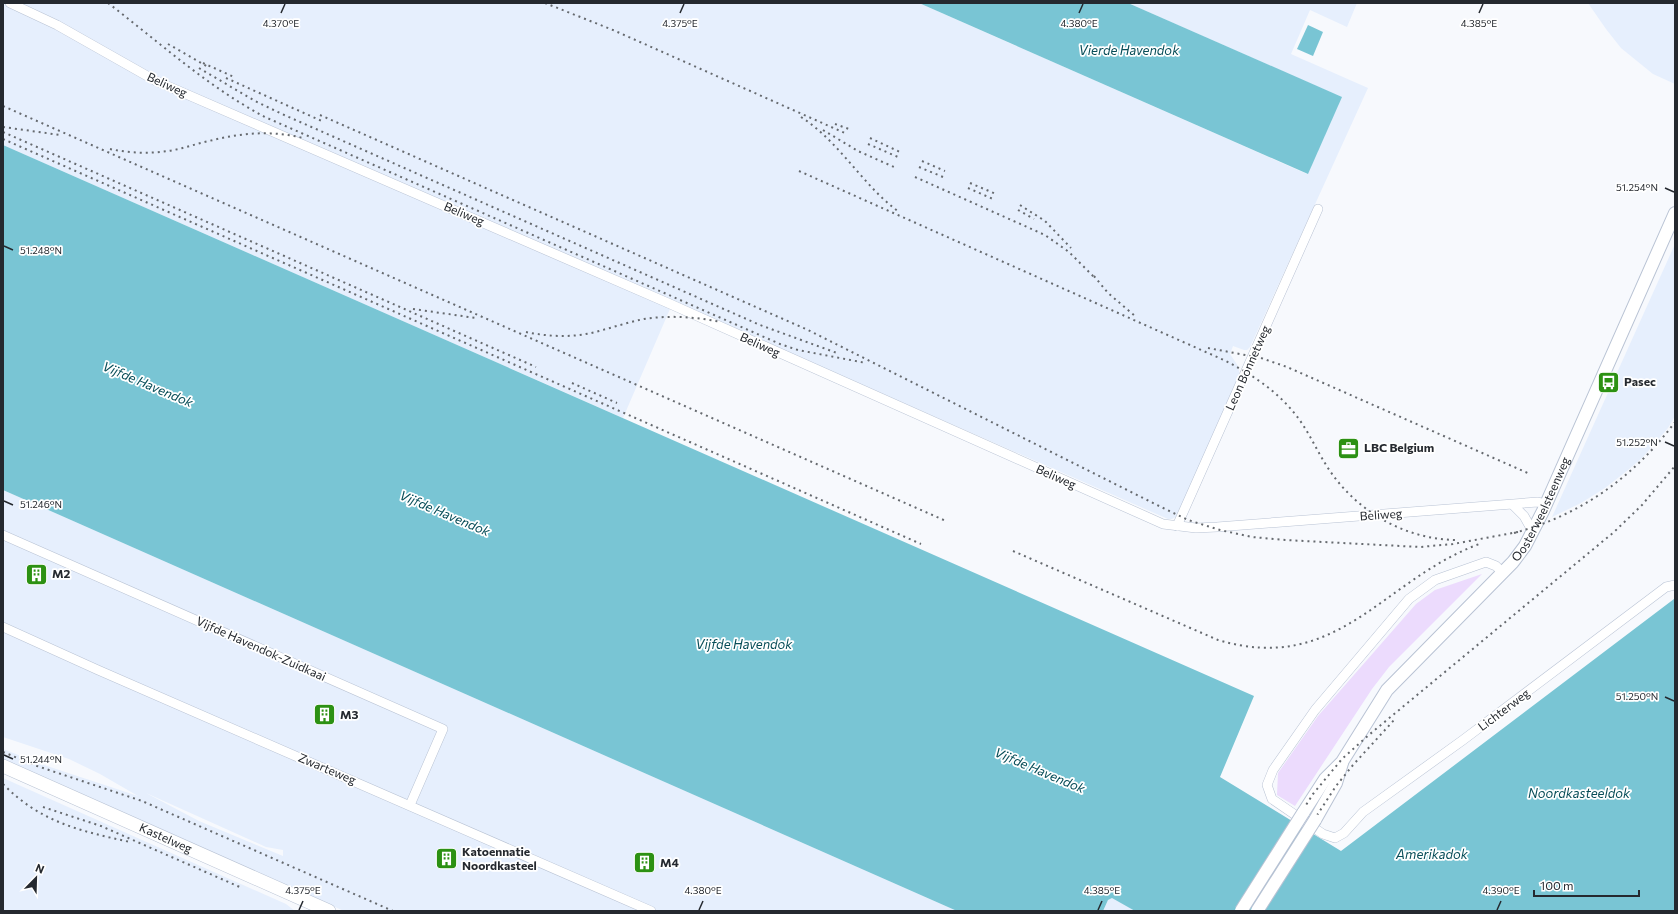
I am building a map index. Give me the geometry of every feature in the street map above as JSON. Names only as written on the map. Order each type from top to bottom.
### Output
[{"type":"main road","name":"Oosterweelsteenweg","points":[[1241,911],[1325,779],[1342,762],[1379,702],[1395,680],[1503,573],[1525,546],[1546,504],[1675,213]]},
{"type":"main road","name":"Oosterweelsteenweg","points":[[1257,911],[1315,820],[1336,783],[1342,762]]},
{"type":"main road","name":"Kastelweg","points":[[3,766],[329,911]]},
{"type":"street","name":"Beliweg","points":[[10,3],[57,25],[156,81],[589,268],[1163,524],[1196,528],[1217,527],[1540,502],[1546,504]]},
{"type":"street","name":"Leon Bonnetweg","points":[[1177,526],[1318,208]]},
{"type":"street","points":[[1513,505],[1524,516],[1533,532]]},
{"type":"street","name":"Vijfde Havendok-Zuidkaai","points":[[3,535],[443,729],[410,805]]},
{"type":"street","name":"Lichterweg","points":[[1503,573],[1496,566],[1486,562],[1435,580],[1409,599],[1315,710],[1273,770],[1267,785],[1272,799],[1323,834],[1335,838],[1344,833],[1363,812],[1463,740],[1666,587],[1675,585]]},
{"type":"street","name":"Zwarteweg","points":[[3,627],[98,670],[651,911]]},
{"type":"shaded area","points":[[3,3],[919,3],[1307,174],[1341,97],[1128,3],[1357,3],[1347,27],[1310,10],[1291,54],[1368,88],[1250,347],[1247,350],[1244,350],[1233,346],[1230,354],[1238,366],[1240,376],[1177,516],[1172,519],[1168,519],[673,302],[623,418],[3,145]]},
{"type":"shaded area","points":[[1588,3],[1675,3],[1675,84],[1653,74],[1621,48]]},
{"type":"shaded area","points":[[1675,244],[1675,416],[1668,428],[1643,457],[1628,470],[1605,488],[1581,503],[1552,517]]},
{"type":"shaded area","points":[[3,490],[957,911],[344,911],[3,760],[3,749],[44,765],[138,796],[100,774],[69,759],[3,737]],"holes":[[[146,793],[266,847],[283,850],[283,856],[199,821]]]},
{"type":"shaded area","points":[[1482,574],[1389,667],[1372,689],[1295,806],[1277,795],[1278,773],[1318,716],[1416,604],[1435,590]]},
{"type":"shaded area","points":[[3,778],[286,904],[295,911],[3,911]]},
{"type":"shaded area","points":[[1115,898],[1135,911],[1103,911],[1108,900]]},
{"type":"water","name":"Vierde Havendok","points":[[919,3],[1128,3],[1342,97],[1308,174]]},
{"type":"water","points":[[1308,25],[1323,32],[1313,56],[1297,49]]},
{"type":"water","name":"Vijfde Havendok","points":[[3,145],[1254,696],[1220,777],[1341,851],[1674,599],[1675,911],[1135,911],[1112,898],[1108,900],[1103,911],[957,911],[3,490]]},
{"type":"railway","points":[[108,3],[204,78],[244,105],[265,117],[780,344],[798,350],[866,363]]},
{"type":"railway","points":[[545,3],[613,30],[847,134]]},
{"type":"railway","points":[[168,44],[208,67]]},
{"type":"railway","points":[[203,63],[234,77]]},
{"type":"railway","points":[[199,68],[255,101],[282,114],[760,325],[837,353]]},
{"type":"railway","points":[[226,78],[324,122]]},
{"type":"railway","points":[[3,106],[946,521]]},
{"type":"railway","points":[[320,115],[808,330],[1188,520],[1220,530],[1252,537],[1420,547],[1453,544],[1518,532]]},
{"type":"railway","points":[[801,117],[828,139],[874,189],[899,212]]},
{"type":"railway","points":[[835,124],[849,129]]},
{"type":"railway","points":[[3,127],[60,135]]},
{"type":"railway","points":[[823,130],[858,151],[894,167]]},
{"type":"railway","points":[[3,132],[536,367]]},
{"type":"railway","points":[[110,149],[139,153],[154,153],[244,134],[268,133],[303,138]]},
{"type":"railway","points":[[870,138],[900,152]]},
{"type":"railway","points":[[3,139],[921,544]]},
{"type":"railway","points":[[868,144],[898,157]]},
{"type":"railway","points":[[922,161],[945,171]]},
{"type":"railway","points":[[919,167],[943,177]]},
{"type":"railway","points":[[799,171],[1236,366],[1272,390],[1288,405],[1305,427],[1330,471],[1341,486],[1369,511],[1401,529],[1418,535],[1455,540]]},
{"type":"railway","points":[[915,177],[1045,235],[1069,252],[1096,279]]},
{"type":"railway","points":[[970,183],[996,194]]},
{"type":"railway","points":[[968,188],[993,199]]},
{"type":"railway","points":[[1020,205],[1045,221],[1071,248]]},
{"type":"railway","points":[[1018,210],[1034,219]]},
{"type":"railway","points":[[1094,276],[1108,293],[1135,316]]},
{"type":"railway","points":[[413,309],[476,318]]},
{"type":"railway","points":[[526,332],[553,336],[572,336],[599,331],[644,319],[663,317],[693,318],[721,322]]},
{"type":"railway","points":[[1208,348],[1261,358],[1287,367],[1530,474]]},
{"type":"railway","points":[[572,383],[617,403]]},
{"type":"railway","points":[[1514,533],[1562,516],[1604,491],[1624,477],[1642,460],[1675,422]]},
{"type":"railway","points":[[1239,911],[1313,794],[1342,759],[1370,734],[1614,532],[1642,505],[1675,466]]},
{"type":"railway","points":[[1013,551],[1218,640],[1260,648],[1296,645],[1329,634],[1358,618],[1416,578],[1447,559],[1482,543]]},
{"type":"railway","points":[[1255,911],[1336,786],[1395,719]]},
{"type":"railway","points":[[3,752],[37,766],[142,801],[393,911]]},
{"type":"railway","points":[[3,784],[31,808],[46,816],[94,834],[130,842]]},
{"type":"railway","points":[[43,807],[101,826],[242,888]]},
{"type":"place","name":"Pasec","points":[[1609,382]]},
{"type":"place","name":"LBC Belgium","points":[[1349,448]]},
{"type":"place","name":"M2","points":[[36,574]]},
{"type":"place","name":"M3","points":[[324,715]]},
{"type":"place","name":"Katoennatie Noordkasteel","points":[[446,859]]},
{"type":"place","name":"M4","points":[[645,863]]},
{"type":"water label","name":"Noordkasteeldok","points":[[1579,793]]},
{"type":"water label","name":"Amerikadok","points":[[1432,854]]}]
